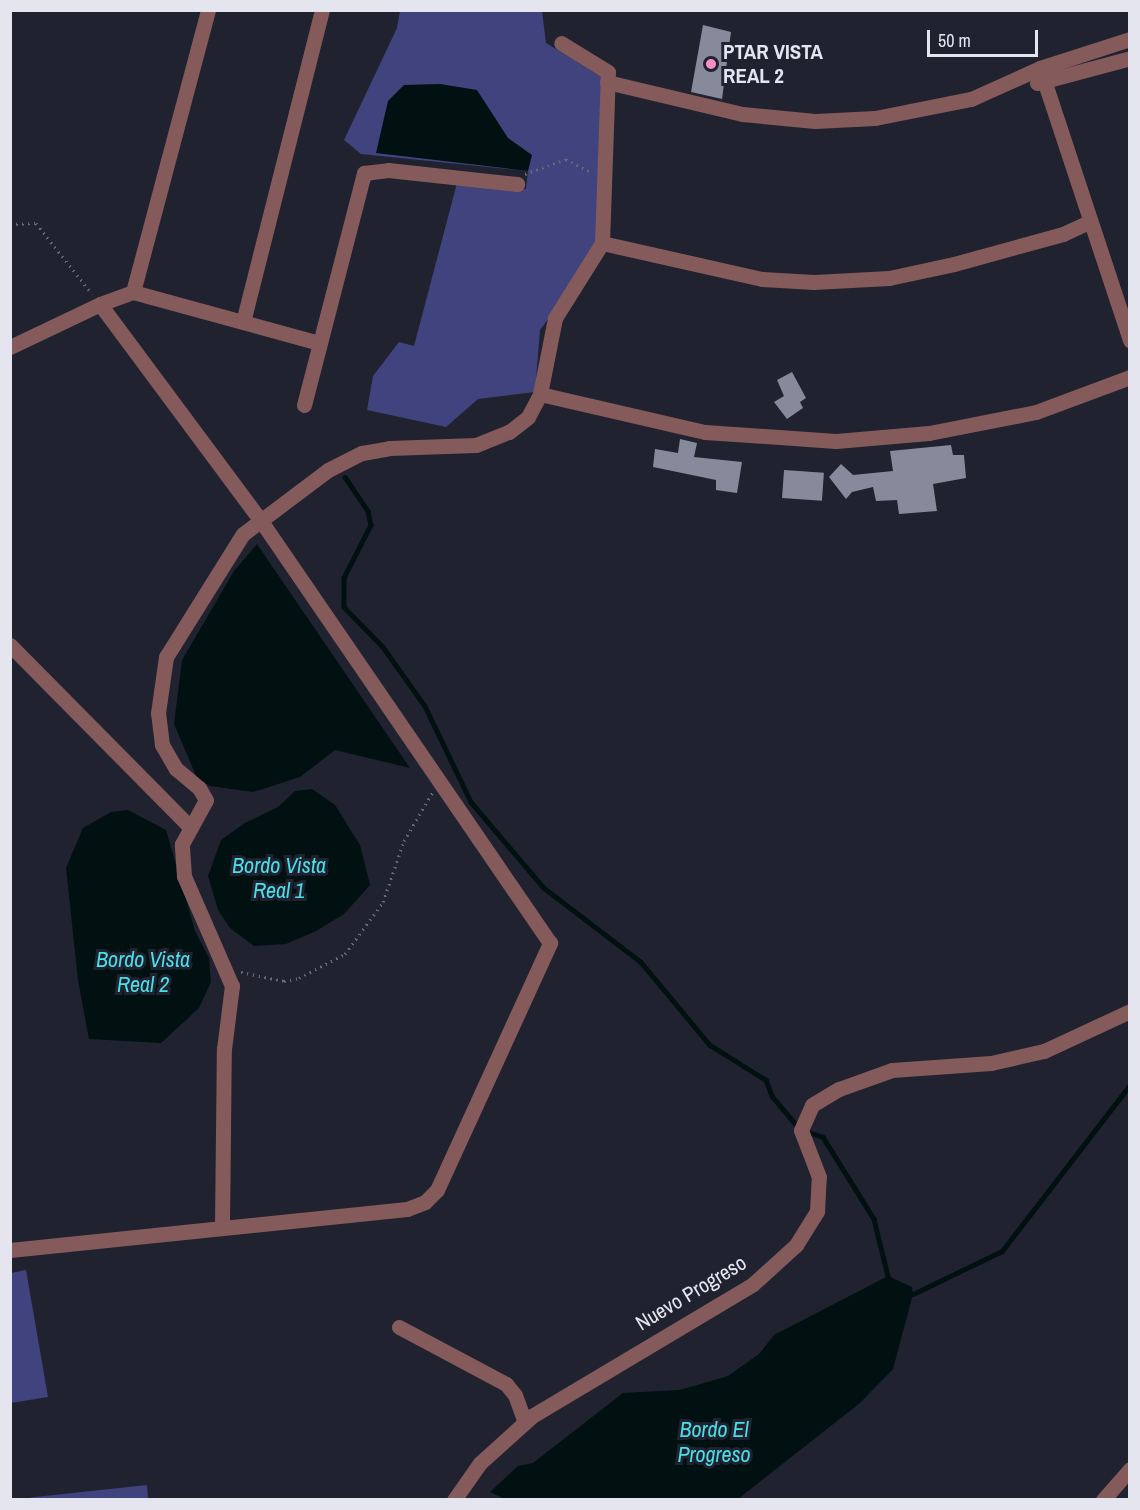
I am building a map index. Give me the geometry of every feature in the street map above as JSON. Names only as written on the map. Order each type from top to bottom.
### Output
[{"type":"street","points":[[133,292],[208,10]]},
{"type":"street","points":[[243,322],[322,10]]},
{"type":"street","points":[[607,82],[742,114],[815,121],[875,118],[927,110],[971,99],[1016,81],[1040,68],[1130,39]]},
{"type":"street","points":[[222,1227],[224,1049],[233,1001],[225,966],[184,876],[182,844],[206,800],[199,788],[176,769],[162,745],[158,712],[166,657],[243,534],[328,470],[362,453],[476,445],[509,432],[528,417],[540,394],[555,318],[602,243],[608,72],[600,64],[561,43]]},
{"type":"street","points":[[1016,81],[1045,83],[1130,58]]},
{"type":"street","points":[[1040,68],[1089,222],[1130,340]]},
{"type":"street","points":[[304,405],[364,172],[388,170],[516,184]]},
{"type":"street","points":[[602,243],[762,279],[814,282],[889,278],[954,264],[1063,234],[1089,222]]},
{"type":"street","points":[[10,347],[100,304],[133,292],[319,343]]},
{"type":"street","points":[[10,1250],[406,1209],[425,1202],[437,1190],[550,943],[261,521],[100,304]]},
{"type":"street","points":[[540,394],[705,432],[836,441],[929,433],[1036,412],[1130,377]]},
{"type":"street","points":[[10,645],[191,828]]},
{"type":"street","name":"Nuevo Progreso","points":[[454,1500],[480,1462],[525,1422],[753,1284],[796,1245],[817,1211],[819,1177],[801,1130],[812,1105],[839,1089],[892,1070],[991,1063],[1044,1051],[1130,1011]]},
{"type":"street","points":[[399,1327],[506,1384],[515,1395],[525,1422]]},
{"type":"street","points":[[1103,1500],[1130,1469]]},
{"type":"path","points":[[516,184],[535,168],[566,159],[588,172],[604,172]]},
{"type":"path","points":[[10,224],[36,224],[100,304]]},
{"type":"path","points":[[225,966],[255,977],[284,981],[299,978],[345,954],[383,902],[404,841],[431,793]]},
{"type":"shaded area","points":[[400,11],[542,11],[546,43],[603,78],[606,242],[540,330],[535,392],[478,399],[446,427],[367,410],[373,376],[399,342],[414,346],[457,183],[526,189],[528,171],[361,154],[344,140],[397,28]]},
{"type":"shaded area","points":[[26,1270],[48,1397],[11,1403],[11,1273]]},
{"type":"shaded area","points":[[147,1485],[148,1499],[22,1499],[35,1497]]},
{"type":"water","points":[[440,84],[477,90],[508,138],[532,155],[528,171],[376,153],[388,101],[404,85]]},
{"type":"water","points":[[257,544],[410,768],[335,750],[300,777],[253,792],[210,786],[197,778],[174,724],[182,660],[234,571]]},
{"type":"water","name":"Bordo Vista Real 1","points":[[312,789],[335,805],[360,845],[370,885],[344,914],[316,931],[286,944],[254,946],[230,928],[218,910],[208,876],[221,840],[245,823],[278,807],[295,791]]},
{"type":"water","name":"Bordo Vista Real 2","points":[[128,810],[166,830],[195,931],[209,958],[211,982],[199,1008],[161,1043],[89,1039],[78,980],[66,868],[83,828],[111,812]]},
{"type":"water","name":"Bordo El Progreso","points":[[888,1276],[912,1287],[913,1294],[893,1369],[860,1403],[738,1499],[507,1500],[490,1492],[518,1466],[533,1463],[623,1393],[680,1390],[728,1376],[759,1354],[774,1335]]},
{"type":"building","name":"PTAR VISTA REAL 2","points":[[703,25],[731,32],[722,99],[691,92]]},
{"type":"building","points":[[792,372],[806,398],[800,402],[803,408],[787,419],[774,402],[784,396],[777,380]]},
{"type":"building","points":[[680,439],[697,443],[694,457],[742,462],[737,493],[716,490],[716,480],[653,467],[655,449],[678,453]]},
{"type":"building","points":[[951,445],[953,455],[964,455],[966,478],[933,484],[937,511],[899,514],[897,500],[876,501],[873,487],[852,492],[846,499],[829,477],[841,464],[853,475],[893,471],[890,451]]},
{"type":"building","points":[[784,470],[824,473],[822,501],[782,498]]},
{"type":"waterway","points":[[345,477],[368,511],[371,525],[344,578],[344,607],[383,647],[425,706],[471,802],[543,887],[641,962],[710,1045],[766,1080],[772,1096],[798,1127]]},
{"type":"waterway","points":[[913,1294],[1002,1251],[1130,1085]]},
{"type":"waterway","points":[[805,1131],[823,1137],[874,1219],[888,1276]]},
{"type":"place","name":"PTAR VISTA REAL 2","points":[[711,64]]}]
